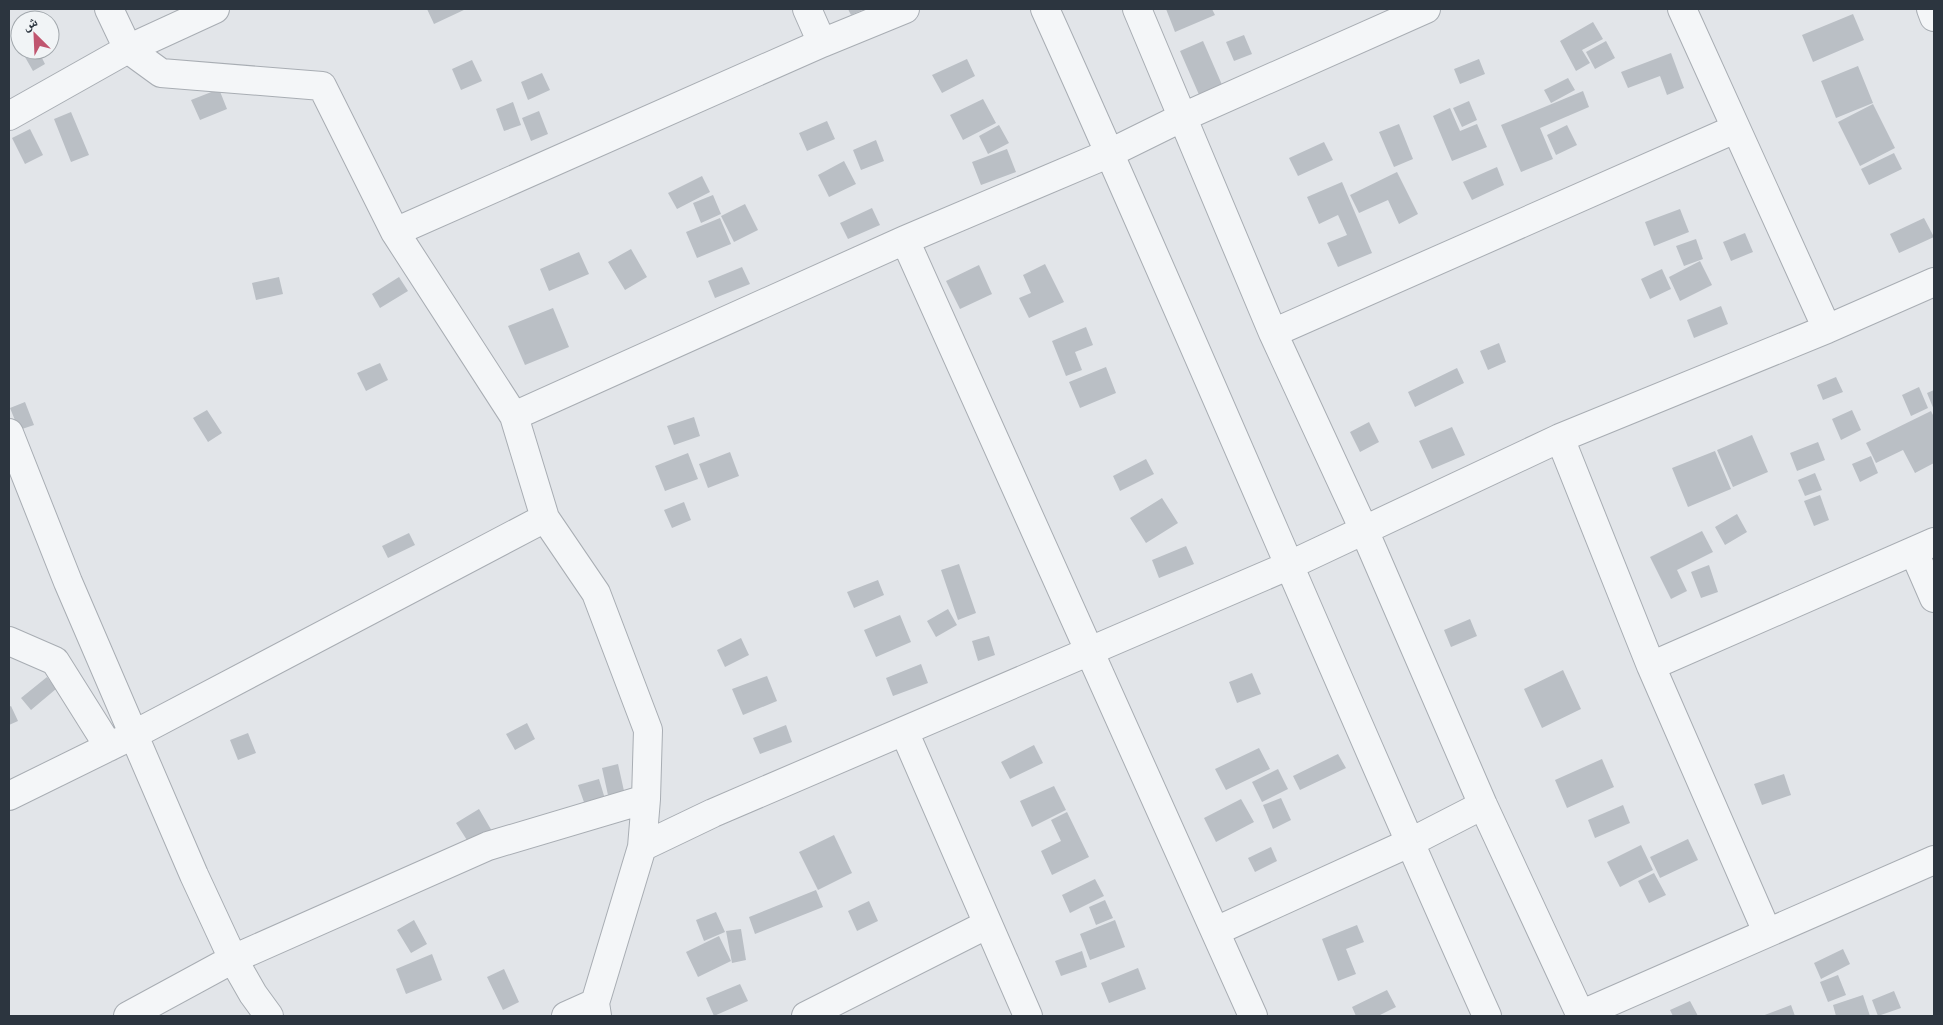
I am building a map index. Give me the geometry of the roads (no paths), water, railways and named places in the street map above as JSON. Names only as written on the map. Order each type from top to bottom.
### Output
[{"type":"street","points":[[109,9],[128,49],[161,73],[322,86],[395,232],[514,416],[545,518],[596,593],[648,730],[646,799],[642,847],[596,1010],[566,1016]]},
{"type":"street","points":[[9,116],[128,49],[215,9]]},
{"type":"street","points":[[807,9],[822,43]]},
{"type":"street","points":[[395,232],[822,43],[905,9]]},
{"type":"street","points":[[1045,9],[1290,565],[1409,843],[1487,1016]]},
{"type":"street","points":[[1137,9],[1273,333],[1364,530],[1484,806],[1581,1016],[1767,932],[1934,860]]},
{"type":"street","points":[[514,416],[905,240],[1110,153],[1183,117],[1426,9]]},
{"type":"street","points":[[1682,9],[1827,329]]},
{"type":"street","points":[[1931,9],[1934,17]]},
{"type":"street","points":[[1273,333],[1735,129]]},
{"type":"street","points":[[905,240],[1253,1016]]},
{"type":"street","points":[[642,847],[713,813],[1290,565],[1560,438],[1827,329],[1934,282]]},
{"type":"street","points":[[9,433],[68,582],[194,875],[234,959],[253,994],[269,1016]]},
{"type":"street","points":[[1560,438],[1651,666],[1767,932]]},
{"type":"street","points":[[9,796],[133,735],[545,518]]},
{"type":"street","points":[[1651,666],[1924,547],[1934,598]]},
{"type":"street","points":[[9,641],[55,661],[109,747]]},
{"type":"street","points":[[904,731],[1028,1016]]},
{"type":"street","points":[[128,1016],[234,959],[488,846],[646,799]]},
{"type":"street","points":[[1216,931],[1409,843],[1484,806]]},
{"type":"street","points":[[806,1016],[988,924]]}]
